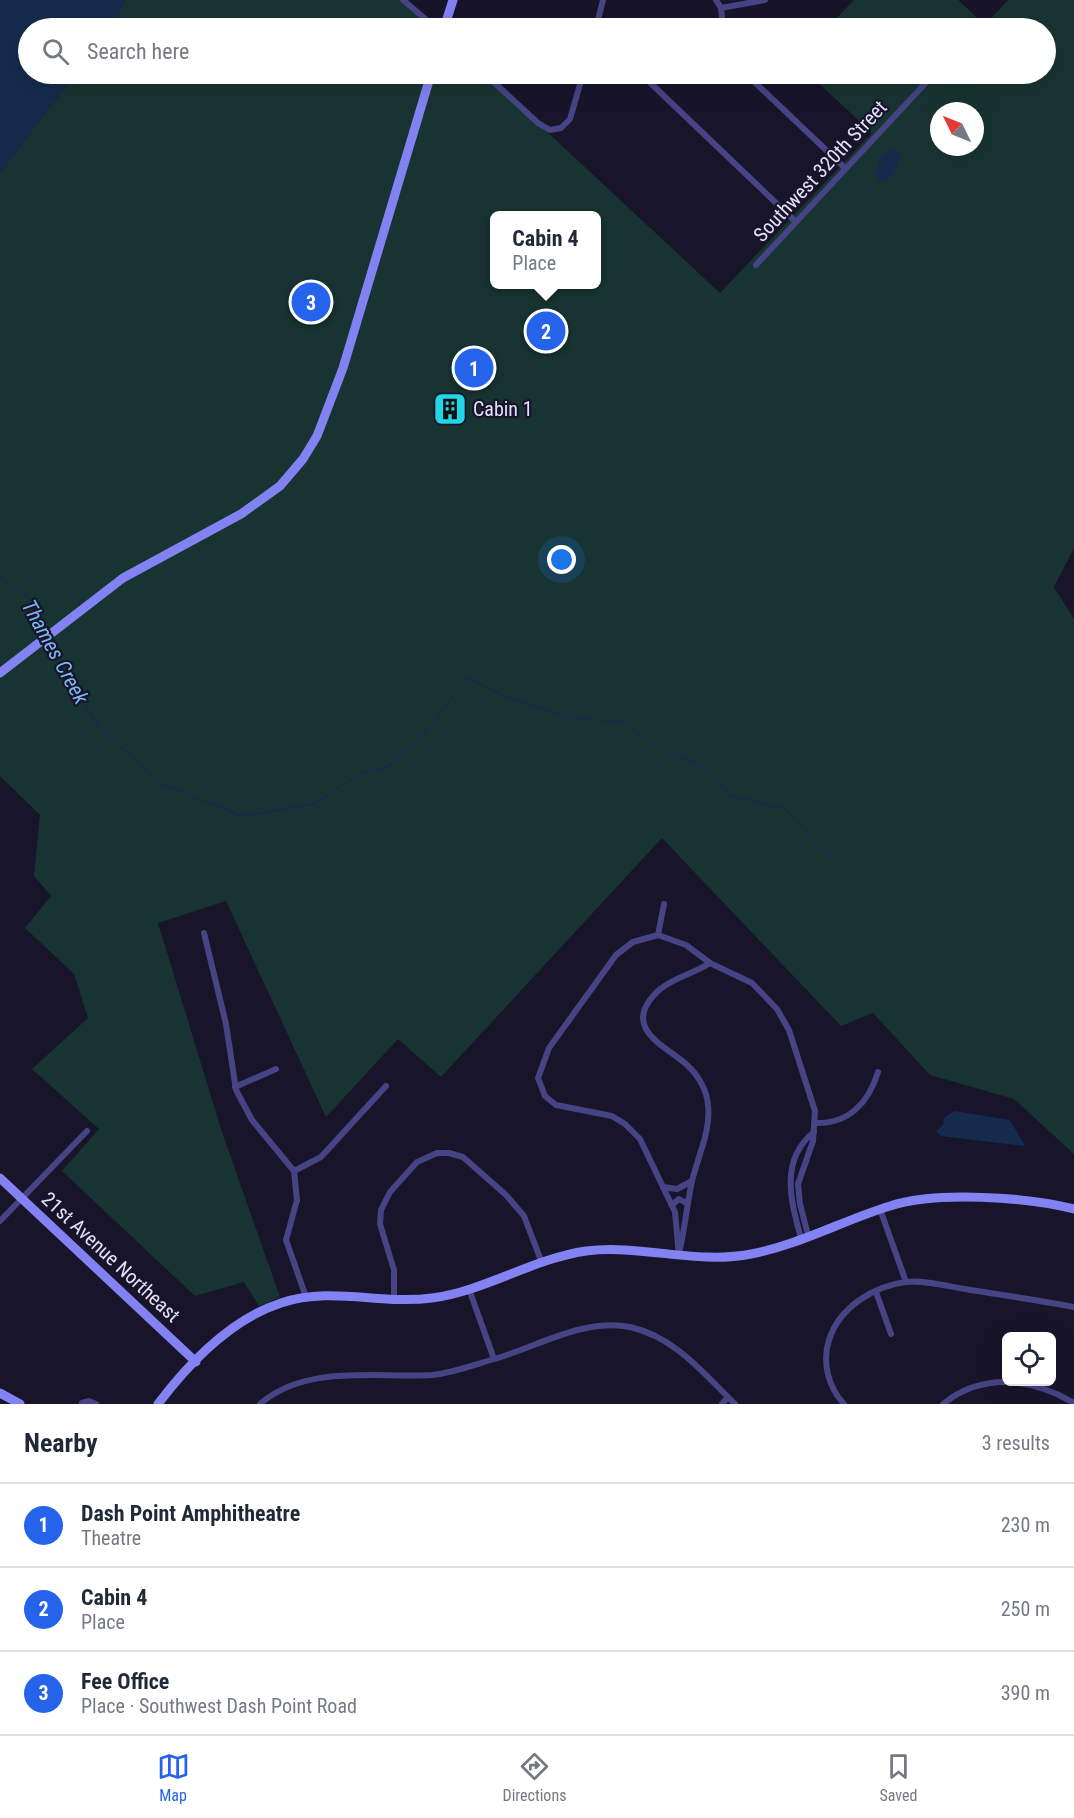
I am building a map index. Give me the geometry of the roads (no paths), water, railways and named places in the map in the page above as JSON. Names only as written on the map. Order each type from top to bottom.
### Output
[{"type":"street","points":[[403,0],[424,18]]},
{"type":"street","points":[[447,18],[453,0]]},
{"type":"street","points":[[598,18],[603,0]]},
{"type":"street","points":[[716,0],[721,8],[722,18]]},
{"type":"street","points":[[721,8],[765,0]]},
{"type":"street","points":[[0,673],[123,578],[265,499],[303,459],[330,408],[344,368],[428,84]]},
{"type":"street","points":[[496,84],[544,128],[557,130],[570,119],[580,84]]},
{"type":"street","points":[[651,84],[796,222]]},
{"type":"street","points":[[757,84],[845,168]]},
{"type":"street","name":"Southwest 320th Street","points":[[756,265],[925,84]]},
{"type":"street","points":[[658,935],[664,904]]},
{"type":"street","points":[[204,933],[224,1013],[235,1087],[252,1120],[294,1172],[297,1200],[286,1240],[306,1297]]},
{"type":"street","points":[[679,1256],[675,1212],[646,1148],[625,1124],[604,1113],[556,1105],[545,1096],[538,1077],[549,1047],[616,954],[633,942],[658,935],[686,945],[710,963],[752,983],[777,1009],[798,1053],[812,1097],[816,1123],[798,1184],[805,1236]]},
{"type":"street","points":[[679,1256],[693,1179],[707,1127],[706,1094],[698,1077],[686,1064],[654,1042],[647,1030],[645,1016],[647,1006],[658,992],[710,963]]},
{"type":"street","points":[[235,1087],[276,1069]]},
{"type":"street","points":[[816,1123],[832,1122],[854,1113],[868,1095],[878,1072]]},
{"type":"street","points":[[294,1172],[321,1157],[386,1086]]},
{"type":"street","points":[[0,1221],[87,1131]]},
{"type":"street","points":[[394,1300],[394,1270],[380,1224],[381,1210],[395,1186],[417,1162],[428,1155],[442,1153],[459,1155],[506,1195],[524,1216],[542,1263]]},
{"type":"street","name":"21st Avenue Northeast","points":[[0,1178],[196,1362]]},
{"type":"street","points":[[663,1186],[677,1189],[693,1179]]},
{"type":"street","points":[[158,1404],[217,1341],[245,1321],[271,1307],[306,1297],[342,1294],[394,1300],[434,1298],[469,1289],[542,1263],[599,1250],[706,1258],[749,1255],[908,1201],[946,1197],[1045,1204],[1074,1209]]},
{"type":"street","points":[[672,1205],[679,1199],[688,1204]]},
{"type":"street","points":[[880,1209],[906,1282]]},
{"type":"street","points":[[841,1403],[827,1371],[828,1343],[840,1318],[855,1303],[876,1292],[906,1282],[936,1284],[1074,1307]]},
{"type":"street","points":[[469,1289],[494,1359]]},
{"type":"street","points":[[876,1292],[891,1334]]},
{"type":"street","points":[[260,1404],[277,1392],[320,1377],[430,1375],[494,1359],[578,1330],[623,1326],[649,1333],[675,1347],[735,1404]]},
{"type":"street","points":[[943,1404],[962,1391],[976,1386],[1007,1382],[1043,1388],[1074,1403]]},
{"type":"street","points":[[0,1393],[20,1404]]},
{"type":"street","points":[[150,1404],[166,1395]]},
{"type":"street","points":[[722,1404],[728,1397]]},
{"type":"street","points":[[82,1403],[89,1401],[96,1404]]},
{"type":"water","points":[[0,0],[126,0],[116,18],[18,18],[18,84],[67,84],[0,173]]},
{"type":"water","points":[[890,149],[901,153],[897,168],[893,175],[879,181],[876,172],[881,158]]},
{"type":"water","points":[[954,1111],[1010,1120],[1025,1146],[941,1136],[936,1131],[943,1125],[944,1118]]},
{"type":"waterway","name":"Thames Creek","points":[[0,577],[29,598],[45,634]]},
{"type":"waterway","name":"Thames Creek","points":[[48,641],[59,666],[99,727],[163,785],[242,816],[314,804],[359,774],[389,766],[433,723],[467,678],[510,698],[578,719],[621,721],[660,749],[696,762],[730,795],[785,809],[835,862]]},
{"type":"place","name":"Fee Office","points":[[311,302]]},
{"type":"place","name":"Cabin 4","points":[[546,331]]},
{"type":"place","name":"Dash Point Amphitheatre","points":[[474,368]]},
{"type":"place","name":"Cabin 1","points":[[450,409]]}]
